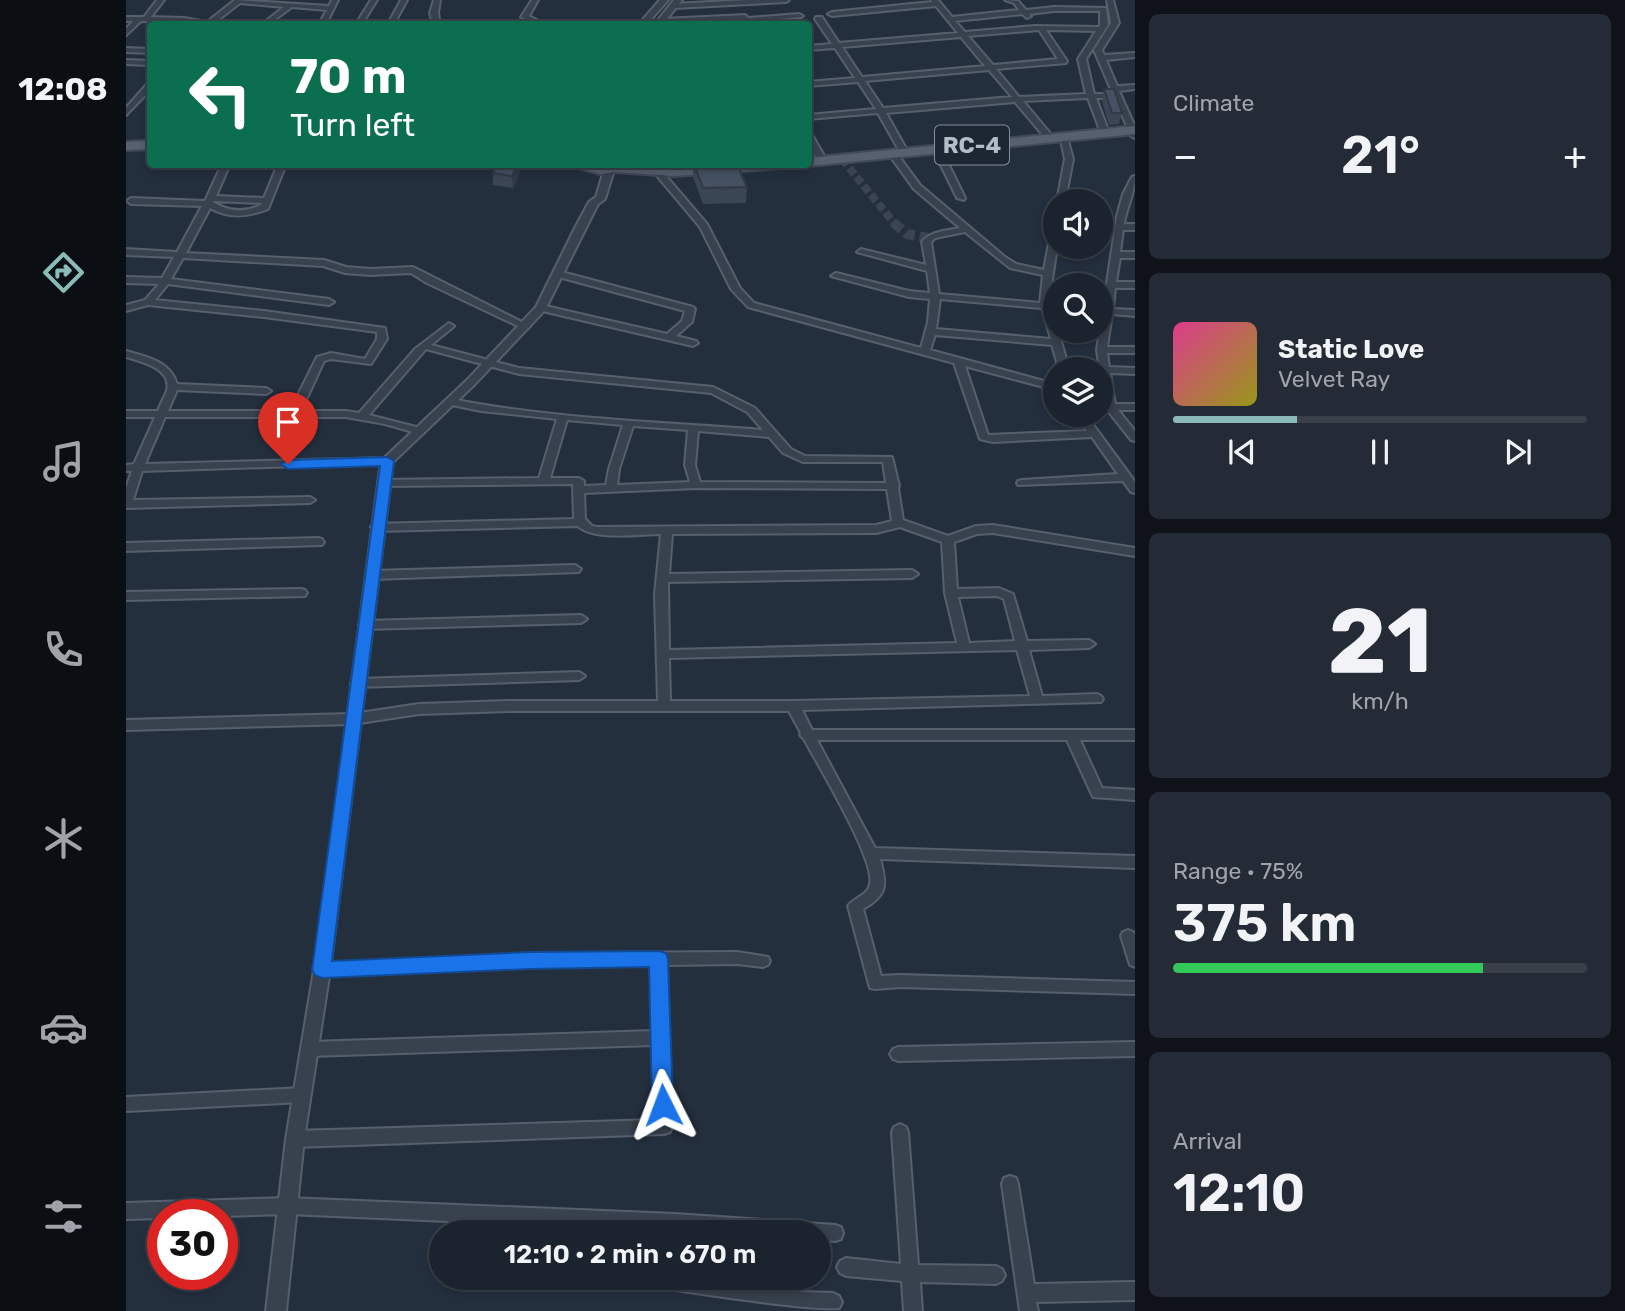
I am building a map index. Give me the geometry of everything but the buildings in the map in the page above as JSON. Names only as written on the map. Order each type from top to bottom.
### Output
[{"type":"main road","name":"RC-4","points":[[812,162],[1134,132]]},
{"type":"main road","points":[[126,146],[147,145]]},
{"type":"main road","points":[[653,168],[695,168]]},
{"type":"street","points":[[126,33],[161,0]]},
{"type":"street","points":[[324,21],[335,0]]},
{"type":"street","points":[[361,21],[374,0]]},
{"type":"street","points":[[393,21],[404,0]]},
{"type":"street","points":[[436,21],[434,13],[437,0]]},
{"type":"street","points":[[528,21],[525,18],[535,0]]},
{"type":"street","points":[[646,21],[664,0]]},
{"type":"street","points":[[662,21],[676,3],[786,0]]},
{"type":"street","points":[[812,84],[1063,61],[1024,11],[1012,0]]},
{"type":"street","points":[[1051,0],[1058,9]]},
{"type":"street","points":[[1073,0],[1077,9]]},
{"type":"street","points":[[1110,0],[1115,23],[1098,50],[1134,132]]},
{"type":"street","points":[[212,21],[239,1],[331,8]]},
{"type":"street","points":[[735,2],[747,21],[799,16]]},
{"type":"street","points":[[832,14],[936,2],[1015,99],[1056,138],[1069,159],[1063,189]]},
{"type":"street","points":[[269,21],[290,5]]},
{"type":"street","points":[[950,19],[1024,11],[1104,9],[1104,25],[1082,59],[1090,94],[1105,133]]},
{"type":"street","points":[[126,19],[190,21]]},
{"type":"street","points":[[819,19],[881,111],[898,153],[917,187],[1009,265],[1048,273],[1050,259]]},
{"type":"street","points":[[812,48],[1038,28],[1100,29]]},
{"type":"street","points":[[126,50],[147,51]]},
{"type":"street","points":[[1100,58],[1135,55]]},
{"type":"street","points":[[126,62],[147,64]]},
{"type":"street","points":[[812,117],[1117,92],[1135,87]]},
{"type":"street","points":[[126,113],[130,102],[147,88]]},
{"type":"street","points":[[812,142],[823,161]]},
{"type":"street","points":[[937,149],[961,198]]},
{"type":"street","points":[[148,302],[166,281],[210,201],[224,168]]},
{"type":"street","points":[[210,201],[223,212],[258,211],[269,201],[281,168]]},
{"type":"street","points":[[276,1311],[295,1139],[322,970],[387,461],[451,402],[539,311],[594,202],[600,199],[606,168]]},
{"type":"street","points":[[653,168],[704,226],[737,289],[751,305],[1043,384]]},
{"type":"street","points":[[1113,275],[1119,227],[1127,194],[1134,181]]},
{"type":"street","points":[[131,201],[264,200]]},
{"type":"street","points":[[1119,227],[1135,227]]},
{"type":"street","points":[[925,351],[932,332],[936,297],[926,242],[928,238],[966,229]]},
{"type":"street","points":[[126,252],[324,263],[345,270],[370,272],[413,270],[430,281],[527,325]]},
{"type":"street","points":[[861,252],[932,269]]},
{"type":"street","points":[[1115,255],[1135,255]]},
{"type":"street","points":[[558,274],[690,309],[687,322],[668,338]]},
{"type":"street","points":[[836,276],[936,297],[1043,306]]},
{"type":"street","points":[[126,280],[166,281],[329,302]]},
{"type":"street","points":[[1113,285],[1135,285]]},
{"type":"street","points":[[126,308],[148,302],[382,330],[382,339],[368,362],[331,356],[320,359],[294,414]]},
{"type":"street","points":[[539,311],[693,343]]},
{"type":"street","points":[[1113,311],[1135,313]]},
{"type":"street","points":[[362,416],[424,346],[449,326]]},
{"type":"street","points":[[932,332],[1043,341]]},
{"type":"street","points":[[1103,343],[1103,357]]},
{"type":"street","points":[[424,346],[488,365],[596,380],[713,390],[751,410],[787,451],[803,459],[888,459],[898,522]]},
{"type":"street","points":[[1102,350],[1135,350]]},
{"type":"street","points":[[126,354],[166,368],[173,387],[162,415],[132,468],[126,504],[310,500]]},
{"type":"street","points":[[958,360],[984,437],[993,439],[1094,434]]},
{"type":"street","points":[[1113,370],[1135,371]]},
{"type":"street","points":[[173,387],[267,391]]},
{"type":"street","points":[[451,402],[481,408],[629,423],[773,434]]},
{"type":"street","points":[[1113,407],[1135,407]]},
{"type":"street","points":[[1113,411],[1135,438]]},
{"type":"street","points":[[126,414],[362,416],[420,431]]},
{"type":"street","points":[[544,480],[563,416]]},
{"type":"street","points":[[611,489],[614,469],[629,423]]},
{"type":"street","points":[[1089,427],[1135,490]]},
{"type":"street","points":[[693,428],[690,465],[696,485]]},
{"type":"street","points":[[132,468],[387,461]]},
{"type":"street","points":[[1022,483],[1125,477]]},
{"type":"street","points":[[383,483],[579,481],[578,522],[583,528],[597,531],[876,529],[894,526],[898,522]]},
{"type":"street","points":[[579,490],[696,485],[894,486]]},
{"type":"street","points":[[377,527],[578,522]]},
{"type":"street","points":[[898,522],[948,540],[963,534],[993,529],[1135,552]]},
{"type":"street","points":[[664,707],[662,578],[667,530]]},
{"type":"street","points":[[948,540],[951,593],[964,646]]},
{"type":"street","points":[[126,547],[318,542]]},
{"type":"street","points":[[372,575],[575,569]]},
{"type":"street","points":[[662,578],[912,574]]},
{"type":"street","points":[[126,596],[301,593]]},
{"type":"street","points":[[951,593],[1005,594],[1011,603],[1037,700]]},
{"type":"street","points":[[365,625],[581,619]]},
{"type":"street","points":[[664,654],[1089,644]]},
{"type":"street","points":[[357,683],[579,677]]},
{"type":"street","points":[[126,725],[353,719],[419,709],[575,705],[793,706],[1097,699]]},
{"type":"street","points":[[793,706],[806,735],[871,853],[878,877],[877,889],[868,899],[855,906],[875,984],[901,981],[1135,988]]},
{"type":"street","points":[[806,735],[1135,735]]},
{"type":"street","points":[[1072,736],[1098,793],[1135,794]]},
{"type":"street","points":[[871,853],[1135,862]]},
{"type":"street","points":[[1128,936],[1135,961]]},
{"type":"street","points":[[322,970],[481,962],[659,959],[763,961]]},
{"type":"street","points":[[295,1139],[664,1127],[659,1038],[659,959]]},
{"type":"street","points":[[310,1049],[659,1038]]},
{"type":"street","points":[[898,1054],[1135,1049]]},
{"type":"street","points":[[126,1104],[302,1095]]},
{"type":"street","points":[[900,1132],[913,1311]]},
{"type":"street","points":[[1010,1184],[1028,1302],[1135,1290]]},
{"type":"street","points":[[126,1211],[288,1206],[545,1220]]},
{"type":"street","points":[[846,1267],[910,1273],[996,1275]]},
{"type":"street","points":[[721,1290],[802,1306],[833,1302]]},
{"type":"tunnel","points":[[842,159],[895,224]]},
{"type":"tunnel","points":[[895,224],[907,234],[928,238]]},
{"type":"route","points":[[288,464],[387,461],[322,970],[530,960],[659,959],[659,1038],[663,1105]]}]
